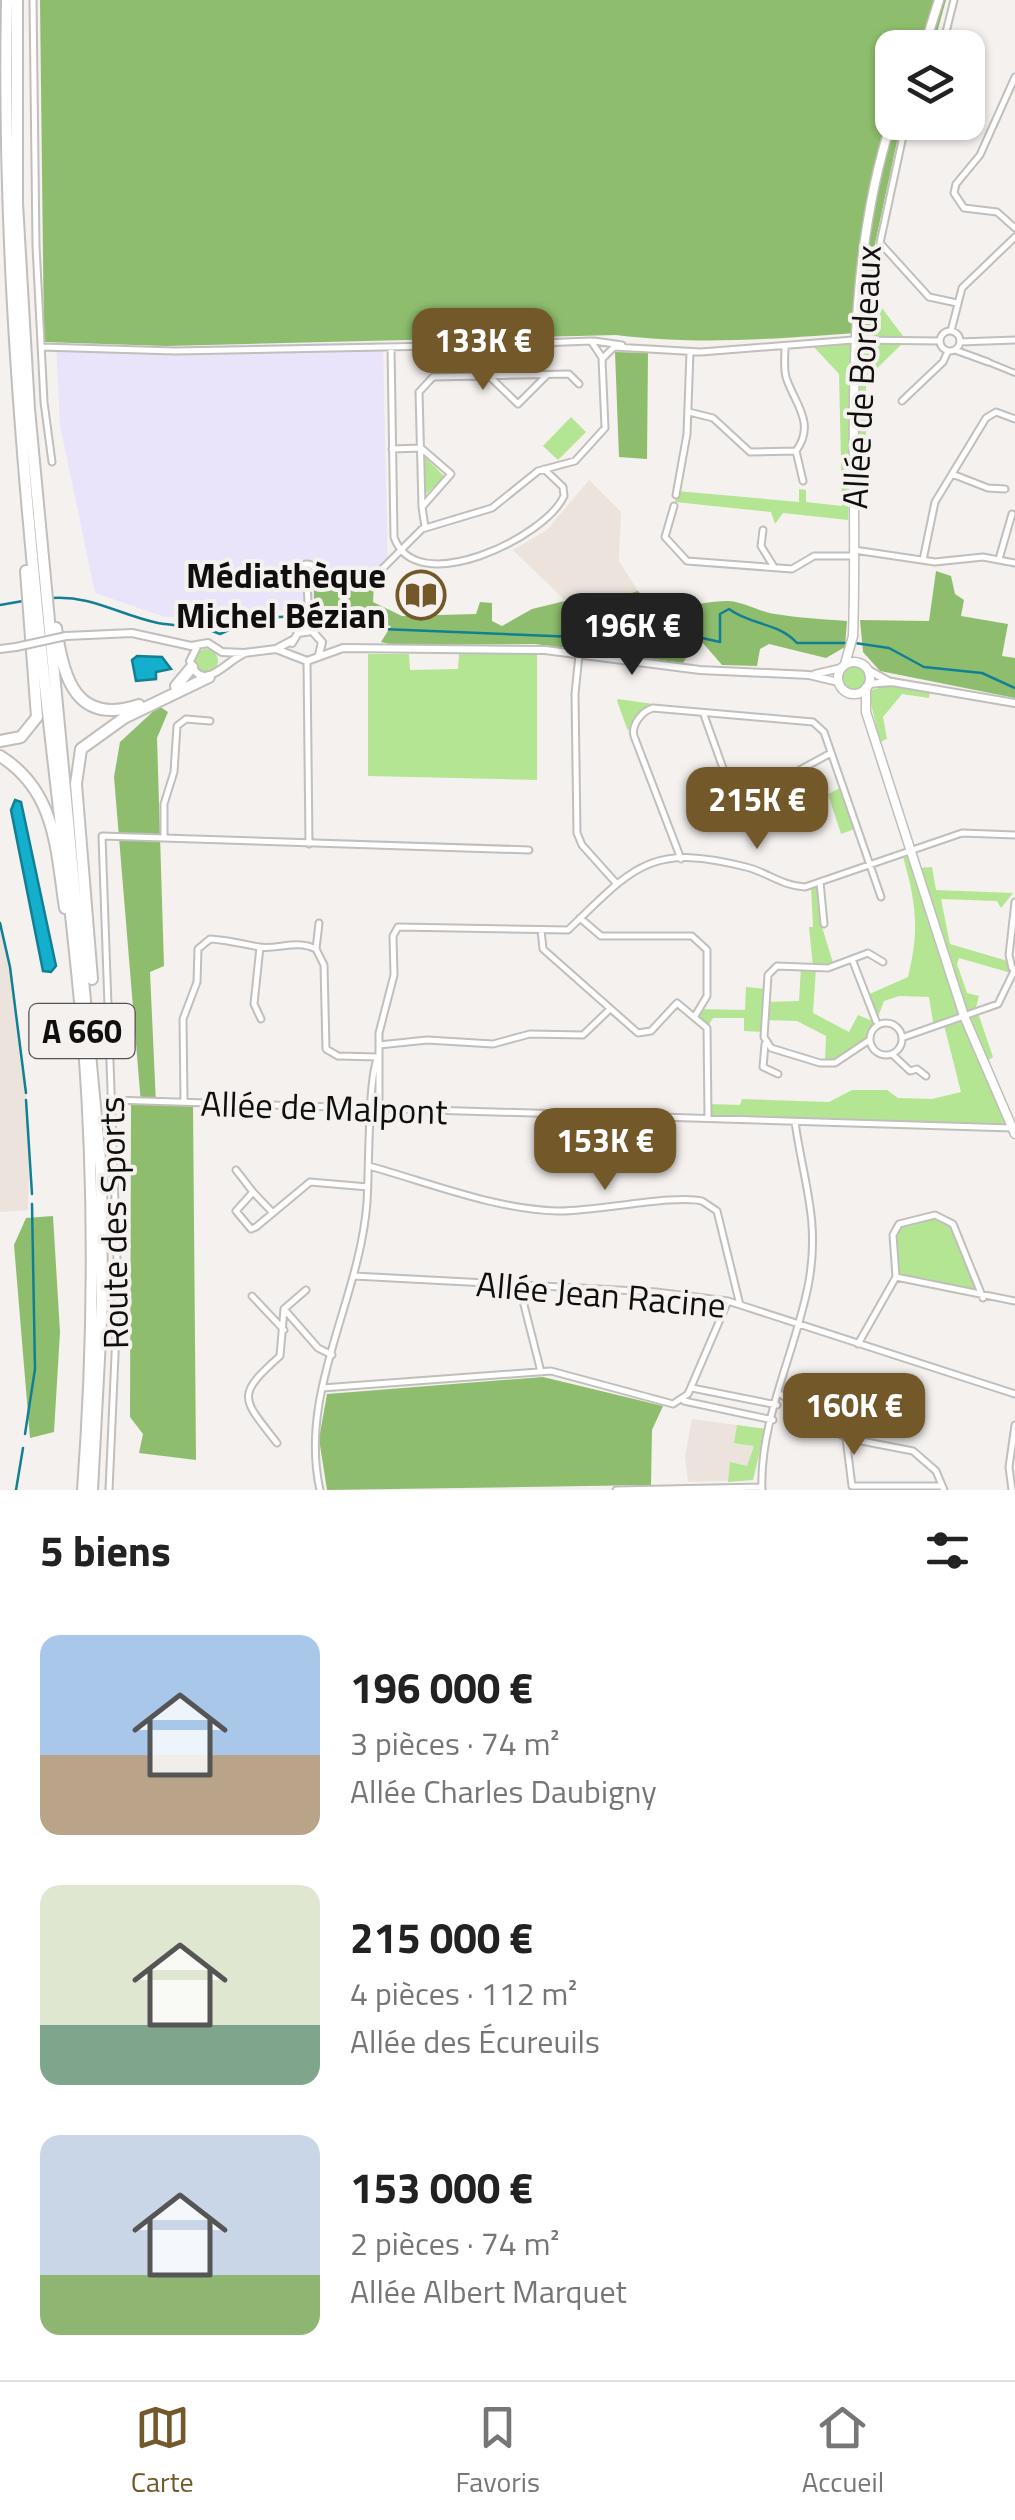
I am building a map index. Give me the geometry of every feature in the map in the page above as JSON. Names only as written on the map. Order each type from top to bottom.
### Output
[{"type":"highway","points":[[8,0],[10,251],[24,470],[40,592]]},
{"type":"highway","points":[[16,0],[17,203],[40,592]]},
{"type":"highway","name":"A 660","points":[[40,592],[50,609],[97,1094],[102,1302],[92,1490]]},
{"type":"highway","name":"A 660","points":[[40,592],[34,617],[73,920],[90,1162],[92,1304],[82,1490]]},
{"type":"highway","points":[[50,609],[67,682],[78,696],[94,706],[113,710],[138,706],[183,682],[191,664]]},
{"type":"highway","points":[[0,741],[22,738],[36,717],[34,617]]},
{"type":"highway","points":[[97,1094],[88,900],[76,784],[78,757],[87,742],[102,731],[209,678]]},
{"type":"highway","points":[[0,756],[38,789],[52,824],[68,931],[90,1162]]},
{"type":"main road","points":[[930,30],[940,0]]},
{"type":"main road","name":"Allée de Bordeaux","points":[[838,682],[853,649],[856,340],[869,226],[888,140]]},
{"type":"main road","points":[[853,649],[865,667],[866,712],[964,1016],[1014,1131]]},
{"type":"main road","points":[[843,666],[865,667]]},
{"type":"main road","points":[[838,682],[866,712]]},
{"type":"main road","points":[[848,693],[867,686]]},
{"type":"street","points":[[34,0],[34,183],[41,346],[52,462]]},
{"type":"street","points":[[946,30],[954,0]]},
{"type":"street","points":[[1015,77],[980,155],[956,184],[954,193],[964,208],[997,212],[1015,228]]},
{"type":"street","points":[[1006,98],[1015,102]]},
{"type":"street","points":[[902,140],[880,243],[929,297],[957,304]]},
{"type":"street","points":[[940,341],[951,331],[964,285],[1015,237]]},
{"type":"street","points":[[951,331],[960,342]]},
{"type":"street","points":[[41,346],[163,351],[591,342],[690,352],[856,340],[940,341],[951,350],[1015,374]]},
{"type":"street","points":[[902,402],[960,342],[1015,340]]},
{"type":"street","points":[[0,649],[66,636],[121,632],[197,646],[208,643],[222,652],[276,648],[296,636],[306,623],[307,582],[316,574],[374,574],[403,552],[425,527],[492,508],[541,470],[572,463],[604,432],[602,359],[591,342]]},
{"type":"street","points":[[488,344],[488,375],[520,404],[547,374]]},
{"type":"street","points":[[602,359],[609,350],[624,345]]},
{"type":"street","points":[[785,346],[786,379],[802,408],[802,441],[796,451],[803,481]]},
{"type":"street","points":[[391,347],[394,540],[417,564],[440,564],[480,555],[520,536],[563,499],[563,487],[541,470]]},
{"type":"street","points":[[676,496],[689,412],[690,352]]},
{"type":"street","points":[[425,527],[419,392],[433,377],[569,374],[579,384]]},
{"type":"street","points":[[689,412],[714,418],[746,451],[796,451]]},
{"type":"street","points":[[923,560],[933,507],[986,418],[996,412],[1015,419]]},
{"type":"street","points":[[392,448],[421,448],[451,474],[422,508]]},
{"type":"street","points":[[952,474],[988,488],[1006,489]]},
{"type":"street","points":[[674,506],[665,536],[687,561],[792,569],[814,556],[854,553],[923,560],[999,559],[1015,563]]},
{"type":"street","points":[[999,559],[1012,514]]},
{"type":"street","points":[[763,530],[761,546],[774,568]]},
{"type":"street","points":[[307,582],[298,577],[301,566],[312,566],[316,574]]},
{"type":"street","points":[[306,623],[318,636],[343,648]]},
{"type":"street","points":[[296,636],[318,636]]},
{"type":"street","points":[[294,654],[296,636]]},
{"type":"street","points":[[318,636],[319,655]]},
{"type":"street","points":[[169,642],[209,678],[244,653]]},
{"type":"street","points":[[191,664],[197,646]]},
{"type":"street","points":[[276,648],[307,661]]},
{"type":"street","points":[[307,661],[343,648],[545,650],[700,670],[809,675],[838,682]]},
{"type":"street","points":[[222,652],[222,668]]},
{"type":"street","points":[[579,652],[574,694],[577,833],[582,845],[616,883]]},
{"type":"street","points":[[307,661],[309,844]]},
{"type":"street","points":[[809,675],[843,666]]},
{"type":"street","points":[[865,667],[892,682]]},
{"type":"street","points":[[867,686],[892,682],[1015,703]]},
{"type":"street","points":[[680,859],[632,731],[649,708],[812,722],[824,732],[881,896]]},
{"type":"street","points":[[704,715],[733,796],[746,799],[830,753]]},
{"type":"street","points":[[210,720],[186,720],[178,726],[175,768],[164,804],[164,838],[529,850]]},
{"type":"street","points":[[320,1490],[314,1446],[322,1388],[354,1276],[368,1187],[379,1045],[394,975],[393,933],[398,927],[566,930],[616,883],[648,861],[680,859],[748,867],[796,886],[820,882],[962,834],[1015,835]]},
{"type":"street","name":"Route des Sports","points":[[108,1490],[118,1288],[102,836],[164,838]]},
{"type":"street","points":[[820,882],[824,924]]},
{"type":"street","points":[[852,959],[876,1022],[904,1037],[1004,997],[1014,968],[1009,955],[1015,902]]},
{"type":"street","points":[[580,918],[601,936],[692,936],[707,950],[707,996],[695,1016]]},
{"type":"street","points":[[319,924],[316,949],[324,965],[326,1049],[338,1056],[378,1057]]},
{"type":"street","points":[[541,930],[543,949],[638,1032],[651,1031],[677,1002],[707,1028],[708,1119]]},
{"type":"street","points":[[184,1102],[182,1020],[197,982],[200,945],[210,939],[249,941],[260,947],[300,944],[316,949]]},
{"type":"street","points":[[260,947],[254,1004],[261,1019]]},
{"type":"street","points":[[778,1074],[763,1068],[771,968],[828,968],[874,954],[883,962]]},
{"type":"street","points":[[379,1045],[426,1040],[493,1044],[530,1034],[583,1035],[610,1009]]},
{"type":"street","points":[[765,1044],[820,1063],[848,1057],[868,1041],[876,1022]]},
{"type":"street","points":[[892,1055],[904,1043],[904,1037]]},
{"type":"street","points":[[868,1041],[910,1071],[917,1069],[926,1076]]},
{"type":"street","name":"Allée de Malpont","points":[[112,1100],[1014,1131]]},
{"type":"street","points":[[616,1490],[762,1488],[773,1420],[809,1282],[813,1208],[795,1122]]},
{"type":"street","points":[[370,1166],[516,1206],[551,1210],[598,1211],[702,1201],[717,1211],[740,1305]]},
{"type":"street","points":[[236,1170],[272,1213]]},
{"type":"street","points":[[253,1192],[236,1211],[246,1228],[256,1227],[310,1182],[368,1187]]},
{"type":"street","points":[[858,1344],[896,1277],[893,1235],[900,1224],[935,1215],[954,1224],[983,1298]]},
{"type":"street","name":"Allée Jean Racine","points":[[354,1276],[676,1294],[728,1301],[1015,1394]]},
{"type":"street","points":[[896,1277],[912,1276],[983,1298],[1015,1302]]},
{"type":"street","points":[[519,1285],[541,1372]]},
{"type":"street","points":[[277,1443],[250,1408],[246,1392],[249,1384],[280,1356],[284,1309],[306,1290]]},
{"type":"street","points":[[252,1296],[284,1330]]},
{"type":"street","points":[[684,1401],[728,1301]]},
{"type":"street","points":[[284,1309],[318,1348],[332,1355]]},
{"type":"street","points":[[322,1388],[541,1372],[674,1404],[684,1401],[773,1420]]},
{"type":"street","points":[[691,1388],[778,1405]]},
{"type":"street","points":[[780,1394],[846,1438],[914,1451],[936,1472],[943,1488],[852,1486],[846,1438]]},
{"type":"street","points":[[1012,1490],[1008,1466],[1015,1425]]},
{"type":"shaded area","points":[[56,342],[166,346],[383,342],[388,577],[374,584],[324,585],[314,591],[313,608],[250,613],[220,627],[194,617],[165,617],[95,593],[60,425]]},
{"type":"shaded area","points":[[589,480],[621,512],[619,561],[638,591],[576,611],[513,550],[547,530]]},
{"type":"shaded area","points":[[0,917],[11,966],[30,1131],[28,1210],[0,1212]]},
{"type":"shaded area","points":[[692,1419],[765,1429],[753,1480],[688,1482],[685,1456]]},
{"type":"green space","points":[[40,0],[946,0],[938,30],[875,30],[875,140],[897,140],[875,244],[870,332],[743,340],[616,335],[166,346],[44,342]]},
{"type":"green space","points":[[860,289],[870,292],[906,340],[866,379],[866,460],[870,466],[854,481]]},
{"type":"green space","points":[[852,344],[848,520],[783,513],[775,524],[771,512],[675,502],[677,491],[799,502],[799,489],[806,490],[806,502],[842,506],[839,374],[814,347]]},
{"type":"green space","points":[[615,352],[648,353],[647,459],[619,457]]},
{"type":"green space","points":[[571,417],[586,432],[558,460],[543,446]]},
{"type":"green space","points":[[424,460],[445,477],[425,495]]},
{"type":"green space","points":[[936,571],[951,576],[955,594],[964,600],[961,616],[1008,624],[1002,656],[1015,658],[1015,698],[880,671],[863,652],[860,620],[929,621]]},
{"type":"green space","points":[[374,584],[373,602],[402,616],[476,614],[480,602],[492,603],[492,621],[502,626],[532,609],[565,601],[598,603],[638,591],[647,599],[669,606],[729,601],[775,614],[847,621],[845,647],[826,658],[769,644],[760,649],[757,666],[722,665],[702,642],[696,642],[683,663],[647,658],[642,650],[631,656],[535,644],[393,645],[381,642],[391,626],[314,613],[314,590],[325,585]]},
{"type":"green space","points":[[206,649],[215,652],[215,670],[206,673],[197,670],[194,661],[197,652]]},
{"type":"green space","points":[[368,654],[409,654],[410,670],[458,669],[459,654],[537,654],[537,780],[368,776]]},
{"type":"green space","points":[[853,664],[862,668],[866,677],[862,686],[853,690],[844,686],[840,677],[844,668]]},
{"type":"green space","points":[[891,685],[930,691],[929,698],[902,694],[883,717],[887,739],[880,742],[868,691]]},
{"type":"green space","points":[[617,701],[653,704],[634,717],[628,731]]},
{"type":"green space","points":[[159,706],[168,712],[157,738],[164,966],[150,972],[156,1104],[193,1105],[196,1460],[139,1453],[143,1434],[130,1417],[131,1105],[141,1104],[114,777],[120,742]]},
{"type":"green space","points":[[842,787],[857,828],[841,834],[828,794]]},
{"type":"green space","points":[[912,850],[918,868],[932,867],[936,890],[1013,893],[1001,908],[997,901],[941,899],[950,944],[1011,962],[1011,973],[959,958],[957,964],[967,993],[979,996],[976,1007],[993,1057],[984,1063],[1012,1128],[708,1119],[708,1104],[740,1105],[742,1099],[829,1102],[852,1090],[887,1090],[898,1098],[932,1099],[961,1092],[944,1025],[934,1028],[929,997],[899,996],[884,1001],[875,1022],[865,996],[908,977],[915,915],[902,853]]},
{"type":"green space","points":[[818,886],[822,927],[834,966],[816,968],[813,1013],[849,1032],[858,1015],[875,1022],[864,1042],[848,1057],[825,1063],[826,1036],[797,1021],[765,1020],[764,1032],[744,1031],[744,1018],[713,1018],[707,1028],[695,1016],[700,1009],[745,1010],[746,987],[767,989],[766,1002],[799,1001],[801,967],[813,967],[811,887]]},
{"type":"green space","points":[[935,1215],[953,1224],[983,1298],[911,1277],[896,1277],[893,1235],[899,1224]]},
{"type":"green space","points":[[53,1216],[60,1332],[54,1432],[30,1438],[14,1245],[26,1218]]},
{"type":"green space","points":[[543,1377],[663,1406],[652,1430],[651,1485],[327,1490],[319,1439],[327,1394]]},
{"type":"green space","points":[[737,1425],[765,1429],[753,1480],[728,1482],[730,1462],[747,1466],[754,1446],[734,1443]]},
{"type":"water","points":[[137,656],[162,657],[171,669],[156,672],[156,679],[136,681],[132,660]]},
{"type":"water","points":[[15,800],[21,802],[56,966],[51,972],[43,971],[11,810]]},
{"type":"waterway","points":[[51,598],[93,602],[144,620],[220,634],[255,618],[303,616]]},
{"type":"waterway","points":[[0,605],[23,601]]},
{"type":"waterway","points":[[311,616],[382,629],[601,638],[684,634],[720,642],[720,614],[729,609],[782,631],[797,643],[847,643]]},
{"type":"waterway","points":[[855,643],[889,648],[924,667],[982,673],[1015,688]]},
{"type":"waterway","points":[[0,923],[10,967],[26,1093]]},
{"type":"waterway","points":[[26,1100],[32,1194]]},
{"type":"waterway","points":[[25,1434],[35,1369],[32,1204]]},
{"type":"waterway","points":[[16,1490],[23,1448]]},
{"type":"place","name":"Médiathèque Michel Bézian","points":[[421,595]]}]
